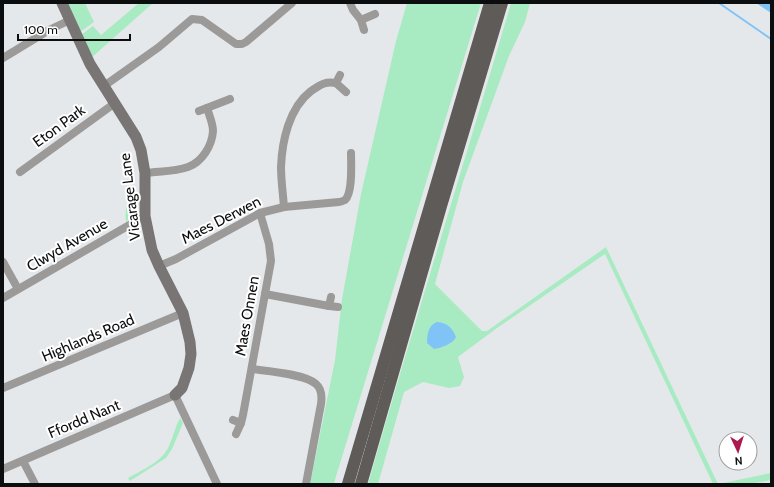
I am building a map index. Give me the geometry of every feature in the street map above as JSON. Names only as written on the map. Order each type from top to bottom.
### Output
[{"type":"main road","points":[[348,484],[490,3]]},
{"type":"main road","points":[[360,484],[502,3]]},
{"type":"street","name":"Vicarage Lane","points":[[62,3],[90,64],[136,137],[141,150],[145,173],[145,216],[152,250],[183,313],[188,331],[191,354],[185,381],[182,388],[175,395]]},
{"type":"street","points":[[104,86],[159,47],[192,20],[202,20],[236,44],[242,44],[292,3]]},
{"type":"street","points":[[350,3],[353,10],[361,20],[364,30]]},
{"type":"street","points":[[361,20],[376,14]]},
{"type":"street","points":[[3,58],[49,30],[70,20]]},
{"type":"street","points":[[284,207],[282,162],[291,116],[294,109],[313,90],[326,82],[338,79],[346,92]]},
{"type":"street","points":[[199,111],[230,99]]},
{"type":"street","name":"Eton Park","points":[[20,172],[115,104]]},
{"type":"street","points":[[145,173],[177,170],[189,167],[198,162],[212,142],[213,130],[207,108]]},
{"type":"street","name":"Maes Derwen","points":[[159,266],[176,259],[260,213],[284,207],[339,202],[345,200],[349,194],[352,153]]},
{"type":"street","name":"Maes Onnen","points":[[236,434],[241,423],[252,369],[271,261],[271,252],[260,213]]},
{"type":"street","name":"Clwyd Avenue","points":[[3,298],[145,216]]},
{"type":"street","points":[[3,262],[18,289]]},
{"type":"street","points":[[265,294],[338,307]]},
{"type":"street","points":[[329,306],[331,297]]},
{"type":"street","name":"Highlands Road","points":[[3,388],[183,313]]},
{"type":"street","points":[[252,369],[306,378],[317,384],[320,390],[322,395],[321,404],[306,484]]},
{"type":"street","points":[[175,395],[187,418],[215,483]]},
{"type":"street","name":"Ffordd Nant","points":[[3,469],[175,395]]},
{"type":"street","points":[[233,420],[241,423]]},
{"type":"street","points":[[23,461],[35,484]]},
{"type":"green space","points":[[67,3],[85,3],[94,22],[80,32]]},
{"type":"green space","points":[[139,3],[153,3],[91,58],[81,35],[93,26],[101,35]]},
{"type":"green space","points":[[407,3],[481,3],[334,483],[310,484],[335,360],[342,299],[361,194],[396,41]]},
{"type":"green space","points":[[511,3],[530,3],[525,22],[509,56],[463,182],[435,284],[482,331],[487,331],[606,247],[718,484],[713,484],[605,254],[497,328],[458,357],[464,377],[460,386],[449,388],[423,382],[404,392],[378,484],[368,484]]},
{"type":"green space","points":[[134,193],[138,193],[138,205],[135,205],[133,211],[135,212],[126,222],[127,206]]},
{"type":"green space","points":[[180,418],[183,423],[172,449],[166,458],[130,481],[128,478],[151,465],[165,453]]},
{"type":"green space","points":[[771,473],[771,480],[750,484],[718,484]]},
{"type":"water","points":[[756,3],[771,3],[771,13]]},
{"type":"water","points":[[437,322],[449,326],[456,337],[450,344],[434,349],[427,343],[427,337],[432,325]]},
{"type":"waterway","points":[[719,3],[771,39]]}]
